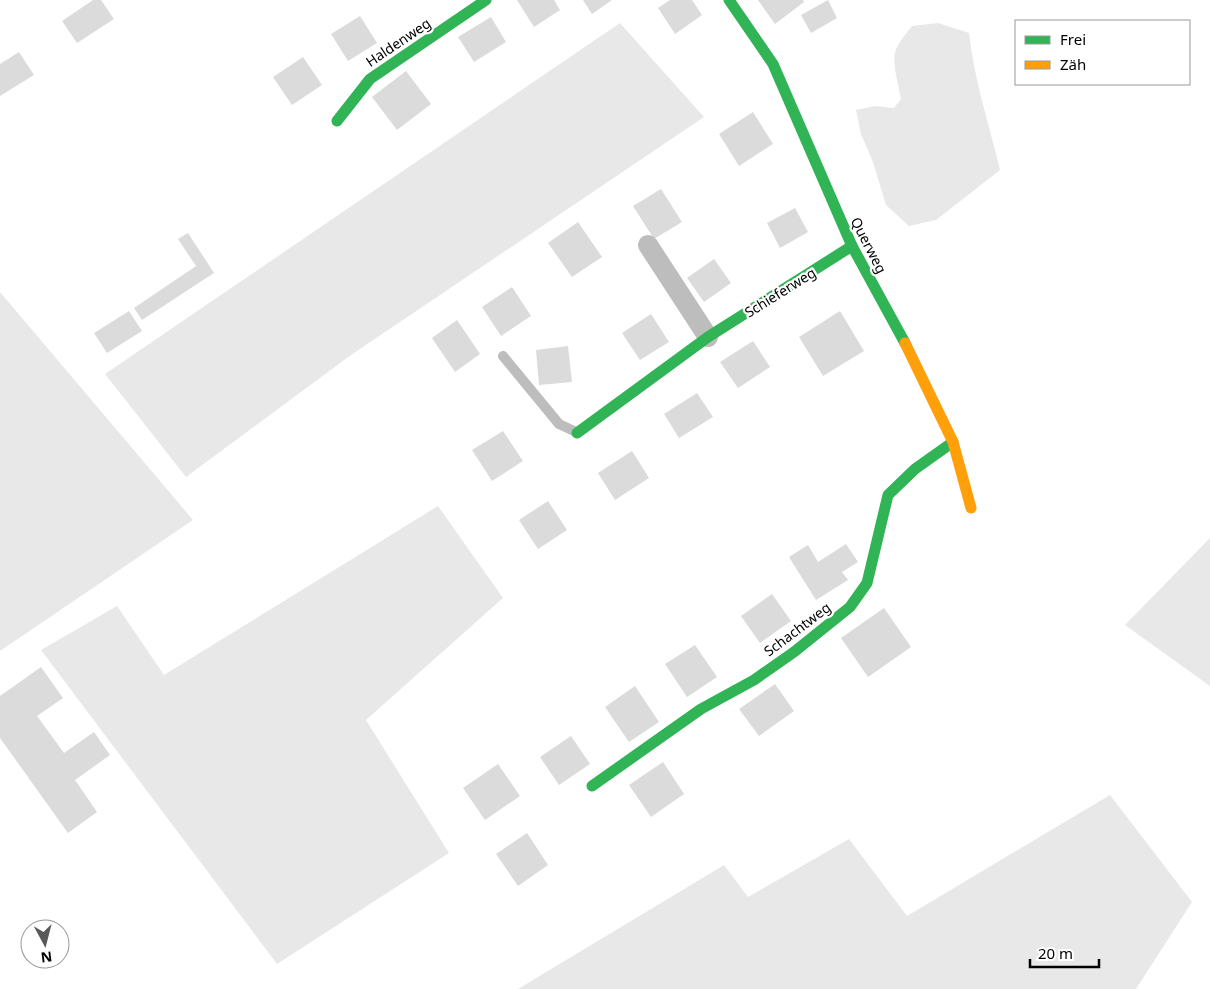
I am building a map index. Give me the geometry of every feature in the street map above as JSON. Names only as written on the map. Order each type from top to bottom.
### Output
[{"type":"street","name":"Haldenweg","points":[[337,120],[370,79],[486,0]]},
{"type":"street","name":"Querweg","points":[[729,0],[773,64],[852,246],[916,363],[953,442],[971,508]]},
{"type":"street","points":[[648,245],[708,337]]},
{"type":"street","name":"Schieferweg","points":[[577,433],[708,337],[852,246]]},
{"type":"street","name":"Schachtweg","points":[[592,786],[701,710],[754,680],[794,652],[850,607],[866,583],[888,495],[915,469],[953,442]]},
{"type":"lane","points":[[503,356],[559,424],[577,433]]},
{"type":"shaded area","points":[[620,23],[704,117],[351,355],[186,477],[105,374]]},
{"type":"shaded area","points":[[938,23],[969,33],[978,84],[1000,170],[936,220],[909,226],[886,205],[873,162],[861,134],[856,110],[875,106],[894,108],[901,99],[894,62],[898,45],[912,26]]},
{"type":"shaded area","points":[[0,292],[193,520],[0,651]]},
{"type":"shaded area","points":[[438,506],[503,598],[366,720],[449,853],[277,964],[41,650],[117,606],[164,675]]},
{"type":"shaded area","points":[[1210,538],[1210,686],[1125,625]]},
{"type":"shaded area","points":[[1110,795],[1192,902],[1136,989],[518,989],[724,865],[748,897],[849,839],[907,916]]},
{"type":"building","points":[[93,0],[101,0],[114,19],[77,43],[62,21]]},
{"type":"building","points":[[517,0],[554,0],[560,10],[534,27]]},
{"type":"building","points":[[583,0],[612,0],[592,14]]},
{"type":"building","points":[[670,0],[692,0],[702,15],[675,34],[658,8]]},
{"type":"building","points":[[758,0],[803,0],[804,2],[775,24]]},
{"type":"building","points":[[828,0],[837,18],[811,33],[801,15]]},
{"type":"building","points":[[360,16],[377,43],[348,61],[331,34]]},
{"type":"building","points":[[491,17],[506,42],[474,62],[458,37]]},
{"type":"building","points":[[19,52],[34,75],[0,96],[0,64]]},
{"type":"building","points":[[303,57],[322,85],[292,105],[273,77]]},
{"type":"building","points":[[406,71],[431,104],[397,130],[372,97]]},
{"type":"building","points":[[753,112],[773,144],[739,166],[719,134]]},
{"type":"building","points":[[661,189],[682,222],[654,239],[633,206]]},
{"type":"building","points":[[795,208],[808,232],[780,248],[767,223]]},
{"type":"building","points":[[578,222],[602,257],[572,277],[548,243]]},
{"type":"building","points":[[188,233],[214,273],[142,320],[134,308],[196,266],[178,239]]},
{"type":"building","points":[[714,259],[731,283],[704,302],[687,278]]},
{"type":"building","points":[[512,287],[531,316],[501,336],[482,307]]},
{"type":"building","points":[[129,311],[142,331],[107,353],[94,333]]},
{"type":"building","points":[[840,311],[864,351],[823,376],[799,337]]},
{"type":"building","points":[[651,314],[669,342],[640,360],[622,333]]},
{"type":"building","points":[[457,320],[480,354],[455,372],[432,338]]},
{"type":"building","points":[[753,341],[770,367],[738,388],[720,362]]},
{"type":"building","points":[[568,346],[572,382],[539,385],[536,350]]},
{"type":"building","points":[[697,393],[713,417],[679,438],[664,414]]},
{"type":"building","points":[[503,431],[523,461],[492,481],[472,450]]},
{"type":"building","points":[[632,451],[649,478],[615,500],[598,473]]},
{"type":"building","points":[[548,501],[567,530],[538,549],[519,520]]},
{"type":"building","points":[[846,544],[858,562],[842,572],[848,580],[816,600],[789,557],[808,545],[818,562]]},
{"type":"building","points":[[772,594],[791,621],[760,643],[741,616]]},
{"type":"building","points":[[884,608],[911,647],[868,677],[841,638]]},
{"type":"building","points":[[695,645],[717,677],[687,697],[665,664]]},
{"type":"building","points":[[41,667],[63,698],[37,716],[64,753],[94,732],[110,755],[75,780],[97,812],[68,833],[0,738],[0,696]]},
{"type":"building","points":[[775,684],[794,711],[759,736],[739,709]]},
{"type":"building","points":[[635,686],[659,722],[629,742],[605,707]]},
{"type":"building","points":[[571,736],[590,764],[559,785],[540,757]]},
{"type":"building","points":[[663,762],[684,794],[651,817],[629,785]]},
{"type":"building","points":[[498,764],[520,796],[485,820],[463,788]]},
{"type":"building","points":[[527,833],[548,865],[518,886],[496,854]]},
{"type":"traffic: fast","points":[[337,121],[370,79],[486,0]]},
{"type":"traffic: fast","points":[[729,0],[773,64],[852,246],[905,343]]},
{"type":"traffic: fast","points":[[577,433],[708,337],[852,246]]},
{"type":"traffic: fast","points":[[592,786],[701,709],[754,680],[794,652],[850,607],[867,583],[888,495],[915,469],[953,442]]},
{"type":"traffic: slow","points":[[905,343],[953,442],[971,508]]}]
